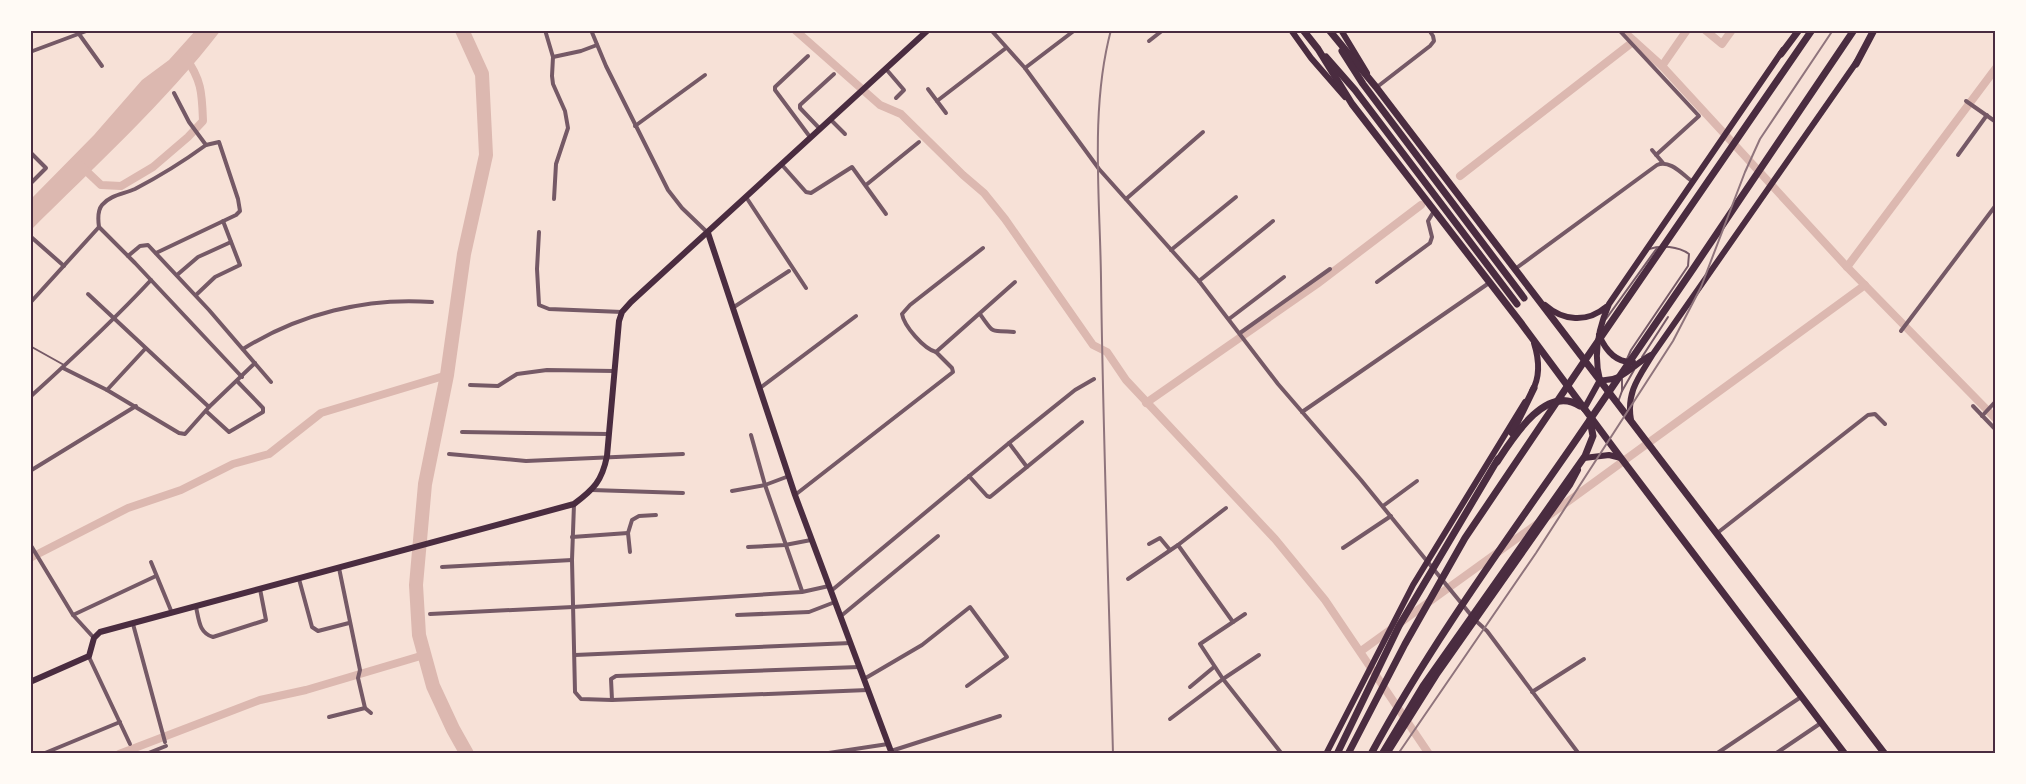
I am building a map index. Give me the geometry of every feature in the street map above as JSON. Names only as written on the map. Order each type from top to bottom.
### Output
[{"type":"main road","points":[[30,682],[89,656],[94,638],[100,632],[574,504],[591,490],[603,473],[607,456],[619,321],[622,312],[928,30]]},
{"type":"main road","points":[[1291,30],[1311,58],[1352,104],[1490,283],[1845,754]]},
{"type":"main road","points":[[1303,30],[1355,90],[1517,304]]},
{"type":"main road","points":[[1341,30],[1376,86]]},
{"type":"main road","points":[[1584,409],[1600,380],[1596,361],[1599,334],[1609,304],[1798,30]]},
{"type":"main road","points":[[1348,754],[1405,644],[1465,538],[1812,30]]},
{"type":"main road","points":[[1371,754],[1443,634],[1854,30]]},
{"type":"main road","points":[[1631,421],[1628,404],[1632,390],[1653,354],[1856,64],[1876,30]]},
{"type":"main road","points":[[1331,33],[1376,86],[1885,754]]},
{"type":"main road","points":[[1331,33],[1363,84],[1524,298]]},
{"type":"main road","points":[[1318,49],[1352,104]]},
{"type":"main road","points":[[708,232],[795,495],[891,750]]},
{"type":"main road","points":[[1538,299],[1552,311],[1564,317],[1577,319],[1590,316],[1609,304]]},
{"type":"main road","points":[[1599,334],[1604,346],[1619,360],[1639,361]]},
{"type":"main road","points":[[1497,462],[1534,388],[1539,368],[1534,342]]},
{"type":"main road","points":[[1600,380],[1615,380],[1622,377],[1639,361],[1653,354]]},
{"type":"main road","points":[[1326,754],[1427,561],[1534,388]]},
{"type":"main road","points":[[1337,754],[1399,626],[1497,462],[1523,424],[1544,407],[1568,401],[1575,403],[1584,409],[1591,422],[1593,436],[1570,485],[1475,620],[1387,754]]},
{"type":"main road","points":[[1585,456],[1609,455],[1621,458]]},
{"type":"main road","points":[[1382,754],[1423,687],[1585,456]]},
{"type":"street","points":[[30,52],[89,30]]},
{"type":"street","points":[[544,30],[553,57],[553,84],[565,111],[568,128],[556,164],[554,199]]},
{"type":"street","points":[[591,30],[635,126],[668,190],[682,208],[708,232]]},
{"type":"street","points":[[992,31],[999,30]]},
{"type":"street","points":[[1025,68],[1075,30]]},
{"type":"street","points":[[1149,41],[1163,30]]},
{"type":"street","points":[[1376,86],[1430,46],[1434,41],[1429,30]]},
{"type":"street","points":[[1619,30],[1699,116],[1656,155]]},
{"type":"street","points":[[992,31],[1025,68],[1099,169],[1172,250],[1229,319],[1278,384],[1391,516],[1475,620],[1487,631],[1578,754]]},
{"type":"street","points":[[79,34],[102,66]]},
{"type":"street","points":[[553,57],[597,45]]},
{"type":"street","points":[[937,101],[1006,48]]},
{"type":"street","points":[[808,56],[775,87],[775,90],[810,138]]},
{"type":"street","points":[[885,69],[904,90],[896,98]]},
{"type":"street","points":[[820,129],[800,108],[800,105],[834,74]]},
{"type":"street","points":[[635,126],[705,75]]},
{"type":"street","points":[[928,89],[946,113]]},
{"type":"street","points":[[174,93],[189,122],[206,145]]},
{"type":"street","points":[[1966,101],[1996,122]]},
{"type":"street","points":[[1959,154],[1987,116]]},
{"type":"street","points":[[831,119],[845,134]]},
{"type":"street","points":[[1126,199],[1203,132]]},
{"type":"street","points":[[156,253],[236,215],[240,207],[219,142],[206,145],[189,158],[133,190],[114,196],[101,205],[98,214],[99,227],[242,376]]},
{"type":"street","points":[[866,185],[918,142]]},
{"type":"street","points":[[1652,150],[1663,163],[1668,164],[1693,182]]},
{"type":"street","points":[[30,152],[46,168],[30,184]]},
{"type":"street","points":[[1515,269],[1663,163]]},
{"type":"street","points":[[782,165],[806,192],[813,191],[851,167],[886,214]]},
{"type":"street","points":[[746,197],[806,288]]},
{"type":"street","points":[[1172,250],[1236,197]]},
{"type":"street","points":[[1901,330],[1996,205]]},
{"type":"street","points":[[1377,282],[1430,243],[1432,237],[1428,221],[1434,211]]},
{"type":"street","points":[[195,295],[213,279],[240,265],[223,221]]},
{"type":"street","points":[[1198,281],[1273,221]]},
{"type":"street","points":[[30,303],[99,227]]},
{"type":"street","points":[[540,232],[537,269],[539,305],[549,309],[622,312]]},
{"type":"street","points":[[30,236],[64,266]]},
{"type":"street","points":[[177,276],[201,255],[231,242]]},
{"type":"street","points":[[128,256],[146,244],[195,295],[271,382]]},
{"type":"street","points":[[795,495],[953,372],[952,368],[936,352],[926,348],[903,320],[902,314],[910,305],[982,248]]},
{"type":"street","points":[[1240,334],[1330,269]]},
{"type":"street","points":[[734,307],[789,271]]},
{"type":"street","points":[[1229,319],[1284,277]]},
{"type":"street","points":[[30,397],[115,319],[151,280]]},
{"type":"street","points":[[936,352],[1015,282]]},
{"type":"street","points":[[1302,412],[1490,283]]},
{"type":"street","points":[[88,294],[229,432],[263,412],[262,408],[237,381]]},
{"type":"street","points":[[243,350],[299,320],[326,313],[393,301],[432,302]]},
{"type":"street","points":[[980,314],[995,332],[1014,332]]},
{"type":"street","points":[[760,388],[856,316]]},
{"type":"street","points":[[107,390],[145,349]]},
{"type":"street","points":[[64,367],[185,434],[207,409],[255,363]]},
{"type":"street","points":[[470,385],[498,386],[517,374],[547,370],[614,371]]},
{"type":"street","points":[[430,614],[573,607],[830,589],[1075,390],[1094,379]]},
{"type":"street","points":[[1983,415],[1996,401]]},
{"type":"street","points":[[30,471],[136,406]]},
{"type":"street","points":[[1973,406],[1996,430]]},
{"type":"street","points":[[1716,534],[1868,415],[1875,414],[1885,424]]},
{"type":"street","points":[[969,476],[988,497],[1082,422]]},
{"type":"street","points":[[462,432],[609,434]]},
{"type":"street","points":[[751,435],[765,485],[802,592]]},
{"type":"street","points":[[1009,443],[1028,467]]},
{"type":"street","points":[[449,454],[526,461],[683,454]]},
{"type":"street","points":[[732,491],[765,485],[789,476]]},
{"type":"street","points":[[1383,507],[1417,481]]},
{"type":"street","points":[[591,490],[682,494]]},
{"type":"street","points":[[574,504],[572,560],[575,692],[577,697],[612,700],[868,690]]},
{"type":"street","points":[[1128,579],[1178,546],[1226,508]]},
{"type":"street","points":[[630,552],[628,533],[634,517],[656,515]]},
{"type":"street","points":[[1343,548],[1391,516]]},
{"type":"street","points":[[572,537],[628,533]]},
{"type":"street","points":[[841,616],[938,536]]},
{"type":"street","points":[[1149,544],[1162,539],[1170,550]]},
{"type":"street","points":[[748,547],[785,545],[812,540]]},
{"type":"street","points":[[30,544],[73,615],[94,638]]},
{"type":"street","points":[[1178,546],[1233,622]]},
{"type":"street","points":[[442,567],[572,560]]},
{"type":"street","points":[[151,562],[172,613]]},
{"type":"street","points":[[339,567],[360,670],[358,678],[365,708],[371,713]]},
{"type":"street","points":[[73,615],[156,576]]},
{"type":"street","points":[[299,578],[312,627],[318,631],[349,623]]},
{"type":"street","points":[[196,606],[202,630],[213,637],[266,620],[260,589]]},
{"type":"street","points":[[737,615],[809,612],[836,602]]},
{"type":"street","points":[[864,679],[922,645],[970,607],[1007,657],[967,687]]},
{"type":"street","points":[[1245,614],[1200,644],[1214,667],[1282,754]]},
{"type":"street","points":[[133,623],[165,744],[146,754]]},
{"type":"street","points":[[575,656],[851,643]]},
{"type":"street","points":[[1170,719],[1259,655]]},
{"type":"street","points":[[89,656],[130,744]]},
{"type":"street","points":[[1532,692],[1584,659]]},
{"type":"street","points":[[612,700],[611,679],[616,676],[860,667]]},
{"type":"street","points":[[1190,687],[1214,667]]},
{"type":"street","points":[[1716,754],[1801,696]]},
{"type":"street","points":[[328,717],[365,708]]},
{"type":"street","points":[[822,754],[891,750],[1000,716]]},
{"type":"street","points":[[45,753],[120,723]]},
{"type":"street","points":[[1775,754],[1821,723]]},
{"type":"lane","points":[[1622,391],[1622,377],[1631,350],[1688,266],[1689,254],[1685,251],[1658,247],[1644,252]]},
{"type":"lane","points":[[1601,326],[1658,247]]},
{"type":"lane","points":[[1618,403],[1639,361],[1668,317]]},
{"type":"lane","points":[[30,346],[64,367]]},
{"type":"shaded area","points":[[196,30],[221,30],[153,109],[30,231],[30,200],[94,135],[142,80],[169,60]]},
{"type":"waterway","points":[[462,30],[482,74],[486,155],[464,254],[447,375],[425,484],[416,585],[419,635],[433,686],[467,754]]},
{"type":"waterway","points":[[795,30],[880,105],[901,114],[984,193],[1005,219],[1093,345],[1107,352],[1126,380],[1275,539],[1325,600],[1429,754]]},
{"type":"waterway","points":[[1622,30],[1662,66],[1847,267],[1996,419]]},
{"type":"waterway","points":[[1662,66],[1687,30]]},
{"type":"waterway","points":[[1705,30],[1722,44],[1732,30]]},
{"type":"waterway","points":[[1460,176],[1634,41]]},
{"type":"waterway","points":[[81,166],[101,185],[121,186],[153,167],[188,137],[203,121],[200,88],[195,73],[185,57]]},
{"type":"waterway","points":[[1847,267],[1996,68]]},
{"type":"waterway","points":[[1146,403],[1317,284],[1421,205]]},
{"type":"waterway","points":[[1548,516],[1865,285]]},
{"type":"waterway","points":[[30,558],[128,508],[181,490],[233,464],[269,454],[321,413],[447,375]]},
{"type":"waterway","points":[[1361,651],[1537,524]]},
{"type":"waterway","points":[[119,754],[260,700],[306,690],[424,655]]},
{"type":"railway","points":[[1111,30],[1100,90],[1098,153],[1113,754]]},
{"type":"railway","points":[[1398,754],[1536,553],[1673,341],[1701,287],[1760,139],[1833,30]]}]
